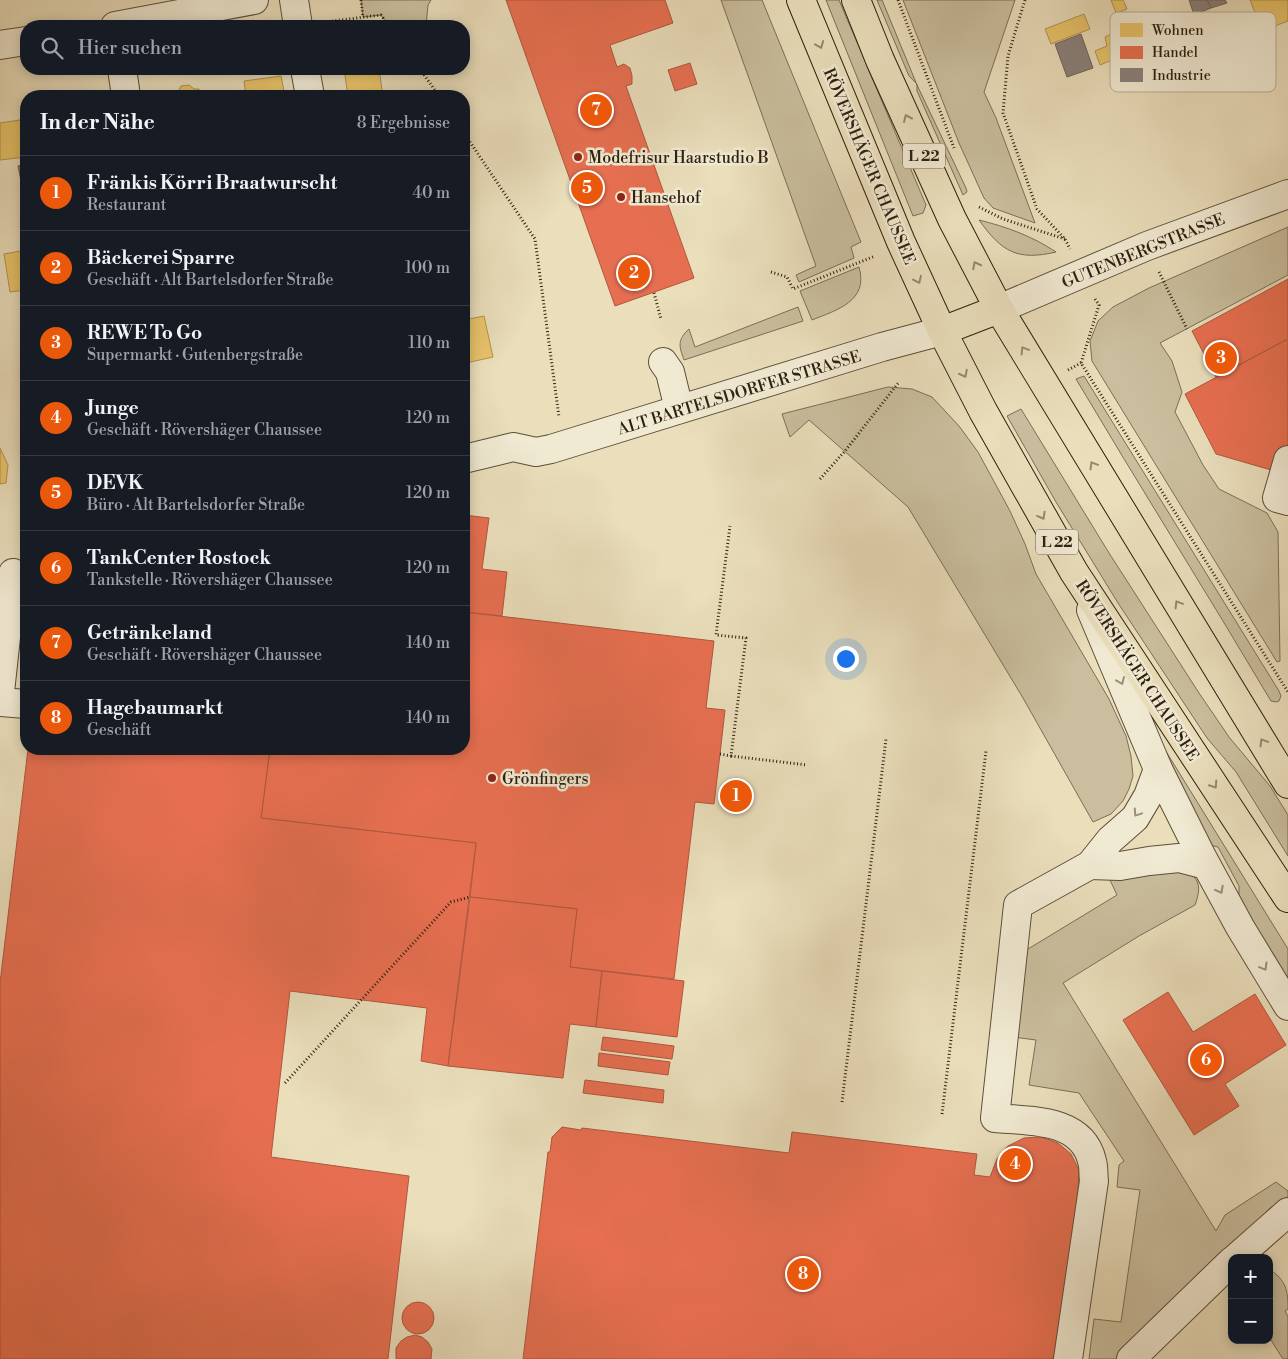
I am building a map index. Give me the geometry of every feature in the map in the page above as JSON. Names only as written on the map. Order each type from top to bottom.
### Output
[{"type":"main road","name":"RÖVERSHÄGER CHAUSSEE","points":[[801,0],[901,242],[942,331],[983,411],[1074,572],[1288,898]]},
{"type":"main road","name":"L 22","points":[[856,0],[880,60],[952,219],[999,309],[1288,784]]},
{"type":"main road","points":[[942,331],[999,309]]},
{"type":"street","points":[[134,20],[180,6],[254,0]]},
{"type":"street","points":[[0,45],[20,42]]},
{"type":"street","points":[[123,75],[125,90]]},
{"type":"street","points":[[306,75],[309,90]]},
{"type":"street","name":"GUTENBERGSTRASSE","points":[[999,309],[1147,246],[1288,194]]},
{"type":"street","name":"ALT BARTELSDORFER STRASSE","points":[[470,475],[518,464],[536,452],[882,347],[942,331]]},
{"type":"street","points":[[663,362],[670,372],[679,409]]},
{"type":"street","name":"ALT BARTELSDORFER STRASSE","points":[[470,458],[513,447],[536,452]]},
{"type":"street","points":[[1288,460],[1276,498],[1288,501]]},
{"type":"street","points":[[1074,572],[1158,769],[1206,865],[1240,927],[1288,1006]]},
{"type":"street","points":[[0,692],[13,573]]},
{"type":"street","points":[[0,702],[20,704]]},
{"type":"street","points":[[1068,1359],[1094,1181],[1092,1161],[1083,1143],[1070,1131],[1054,1124],[995,1118],[1018,905],[1090,865],[1110,840],[1135,818],[1148,796],[1158,769]]},
{"type":"street","points":[[1090,865],[1120,866],[1179,858],[1206,865]]},
{"type":"street","points":[[1241,1254],[1288,1212]]},
{"type":"street","points":[[1131,1359],[1228,1265]]},
{"type":"path","points":[[361,0],[363,17]]},
{"type":"path","points":[[898,0],[958,157]]},
{"type":"path","points":[[976,198],[980,206],[1003,219],[1065,239],[1037,209],[1003,113],[1008,56],[1025,0]]},
{"type":"path","points":[[296,17],[363,17],[381,15],[385,20]]},
{"type":"path","points":[[424,75],[435,90]]},
{"type":"path","points":[[470,142],[535,239],[559,417],[565,444]]},
{"type":"path","points":[[1147,246],[1187,329]]},
{"type":"path","points":[[771,272],[787,277],[793,289],[866,260]]},
{"type":"path","points":[[654,293],[661,319]]},
{"type":"path","points":[[1099,305],[1081,363],[1288,692]]},
{"type":"path","points":[[820,479],[899,382]]},
{"type":"path","points":[[730,526],[716,635],[746,638],[731,756]]},
{"type":"path","points":[[842,1102],[886,739]]},
{"type":"path","points":[[942,1114],[986,752]]},
{"type":"path","points":[[720,754],[807,765]]},
{"type":"path","points":[[285,1083],[451,902],[470,897]]},
{"type":"shaded area","points":[[361,0],[431,0],[428,5],[427,20],[385,20],[381,15],[363,17]]},
{"type":"shaded area","points":[[721,0],[762,0],[861,242],[851,247],[854,258],[799,282],[796,275],[816,266]]},
{"type":"shaded area","points":[[826,0],[839,0],[926,205],[923,213],[913,216]]},
{"type":"shaded area","points":[[877,0],[882,0],[916,83],[909,76]]},
{"type":"shaded area","points":[[903,0],[1015,0],[984,92],[996,118],[1035,223],[993,208],[984,198],[959,143]]},
{"type":"shaded area","points":[[917,85],[966,188],[967,192],[963,195],[917,91]]},
{"type":"shaded area","points":[[979,220],[1019,233],[1038,241],[1056,252],[1031,255],[1012,251],[1003,247],[995,240]]},
{"type":"shaded area","points":[[1288,227],[1288,275],[1160,343],[1172,361],[1182,392],[1175,412],[1203,465],[1219,489],[1267,513],[1278,532],[1280,661],[1277,662],[1092,361],[1090,341],[1098,321],[1113,307],[1149,288]]},
{"type":"shaded area","points":[[859,267],[861,279],[855,296],[840,308],[812,320],[800,291]]},
{"type":"shaded area","points":[[798,307],[803,321],[684,360],[680,343],[682,337],[689,329],[695,347]]},
{"type":"shaded area","points":[[1084,376],[1279,691],[1281,696],[1279,701],[1271,701],[1076,379]]},
{"type":"shaded area","points":[[888,387],[912,389],[932,397],[959,426],[978,452],[1010,511],[1036,574],[1109,699],[1126,736],[1133,776],[1123,801],[1111,814],[1093,822],[1023,698],[908,507],[809,420],[790,437],[782,414]]},
{"type":"shaded area","points":[[1021,409],[1109,553],[1199,693],[1229,737],[1270,786],[1288,815],[1288,856],[1236,772],[1207,738],[1118,603],[1056,502],[1007,416]]},
{"type":"shaded area","points":[[1159,740],[1288,949],[1288,979],[1239,900],[1239,886],[1218,847],[1206,844]]},
{"type":"shaded area","points":[[1158,868],[1185,872],[1196,879],[1198,894],[1195,905],[1139,936],[1063,983],[1216,1231],[1225,1215],[1276,1182],[1288,1191],[1288,1207],[1283,1211],[1271,1207],[1215,1265],[1118,1359],[1089,1359],[1094,1319],[1121,1322],[1140,1190],[1117,1187],[1119,1165],[1124,1161],[1079,1093],[1029,1085],[1036,1040],[1013,1037],[1023,952],[1117,895],[1110,880]]},
{"type":"shaded area","points":[[1273,1272],[1285,1286],[1287,1296],[1288,1309],[1285,1311],[1288,1317],[1288,1359],[1283,1359],[1273,1343]]},
{"type":"building: Wohnen","points":[[1111,0],[1123,0],[1127,9],[1116,12]]},
{"type":"building: Wohnen","points":[[1250,0],[1288,0],[1288,21],[1276,26],[1276,12],[1255,12]]},
{"type":"building: Wohnen","points":[[1084,14],[1090,29],[1051,44],[1045,29]]},
{"type":"building: Wohnen","points":[[1110,34],[1110,61],[1100,65],[1095,51],[1107,46],[1105,37]]},
{"type":"building: Wohnen","points":[[345,75],[380,75],[382,90],[347,90]]},
{"type":"building: Wohnen","points":[[281,76],[284,90],[245,90],[244,81]]},
{"type":"building: Wohnen","points":[[189,85],[199,90],[179,90],[181,86]]},
{"type":"building: Wohnen","points":[[20,120],[20,158],[0,160],[0,123]]},
{"type":"building: Wohnen","points":[[20,251],[20,291],[10,292],[4,254]]},
{"type":"building: Wohnen","points":[[484,316],[493,357],[470,362],[470,319]]},
{"type":"building: Wohnen","points":[[0,448],[8,465],[6,483],[0,484]]},
{"type":"building: Handel","name":"Hansehof","points":[[506,0],[665,0],[673,23],[610,45],[617,67],[624,64],[630,68],[632,84],[626,86],[694,278],[615,306]]},
{"type":"building: Handel","points":[[690,63],[697,84],[675,91],[668,70]]},
{"type":"building: Handel","points":[[1288,279],[1288,339],[1216,377],[1192,331]]},
{"type":"building: Handel","points":[[1286,340],[1288,341],[1288,475],[1216,454],[1185,394]]},
{"type":"building: Handel","points":[[470,516],[489,518],[482,569],[507,572],[502,616],[470,613]]},
{"type":"building: Handel","name":"Grönfingers","points":[[470,613],[714,641],[706,708],[725,710],[720,754],[714,804],[695,802],[674,979],[570,967],[577,909],[470,897],[476,843],[261,818],[269,755],[470,755]]},
{"type":"building: Handel","points":[[27,755],[269,755],[261,818],[476,843],[448,1066],[421,1061],[427,1008],[290,991],[271,1157],[409,1176],[388,1359],[0,1359],[0,983]]},
{"type":"building: Handel","points":[[470,897],[577,909],[570,967],[602,971],[596,1027],[570,1024],[563,1078],[448,1066]]},
{"type":"building: Handel","points":[[602,971],[684,981],[677,1037],[596,1027]]},
{"type":"building: Handel","points":[[1168,992],[1193,1032],[1255,994],[1286,1045],[1225,1084],[1239,1106],[1194,1135],[1123,1020]]},
{"type":"building: Handel","points":[[603,1037],[674,1046],[672,1059],[601,1050]]},
{"type":"building: Handel","points":[[599,1053],[670,1062],[668,1075],[598,1066]]},
{"type":"building: Handel","points":[[585,1080],[664,1090],[663,1103],[583,1093]]},
{"type":"building: Handel","points":[[562,1127],[789,1153],[792,1132],[977,1154],[974,1175],[990,1177],[997,1159],[1008,1146],[1024,1138],[1041,1137],[1058,1143],[1071,1154],[1079,1170],[1078,1189],[1082,1189],[1062,1359],[523,1359],[548,1152],[550,1152],[552,1137]]},
{"type":"building: Handel","points":[[418,1302],[424,1303],[429,1307],[433,1312],[433,1324],[429,1329],[424,1333],[418,1334],[412,1333],[407,1329],[403,1324],[402,1318],[403,1312],[407,1307],[412,1303]]},
{"type":"building: Handel","points":[[415,1335],[422,1337],[428,1342],[432,1349],[431,1359],[396,1359],[396,1348],[401,1341]]},
{"type":"building: Industrie","points":[[1189,0],[1207,0],[1211,8],[1201,12],[1193,12]]},
{"type":"building: Industrie","points":[[1207,0],[1225,0],[1227,3],[1211,8]]},
{"type":"building: Industrie","points":[[1081,34],[1093,68],[1067,77],[1055,44]]},
{"type":"place","name":"Getränkeland","points":[[596,110]]},
{"type":"place","name":"Modefrisur Haarstudio B","points":[[578,157]]},
{"type":"place","name":"DEVK","points":[[587,188]]},
{"type":"place","name":"Hansehof","points":[[621,197]]},
{"type":"place","name":"Bäckerei Sparre","points":[[634,273]]},
{"type":"place","name":"REWE To Go","points":[[1221,358]]},
{"type":"place","name":"Grönfingers","points":[[492,778]]},
{"type":"place","name":"Fränkis Körri Braatwurscht","points":[[736,796]]},
{"type":"place","name":"TankCenter Rostock","points":[[1206,1060]]},
{"type":"place","name":"Junge","points":[[1015,1164]]},
{"type":"place","name":"Hagebaumarkt","points":[[803,1274]]}]
